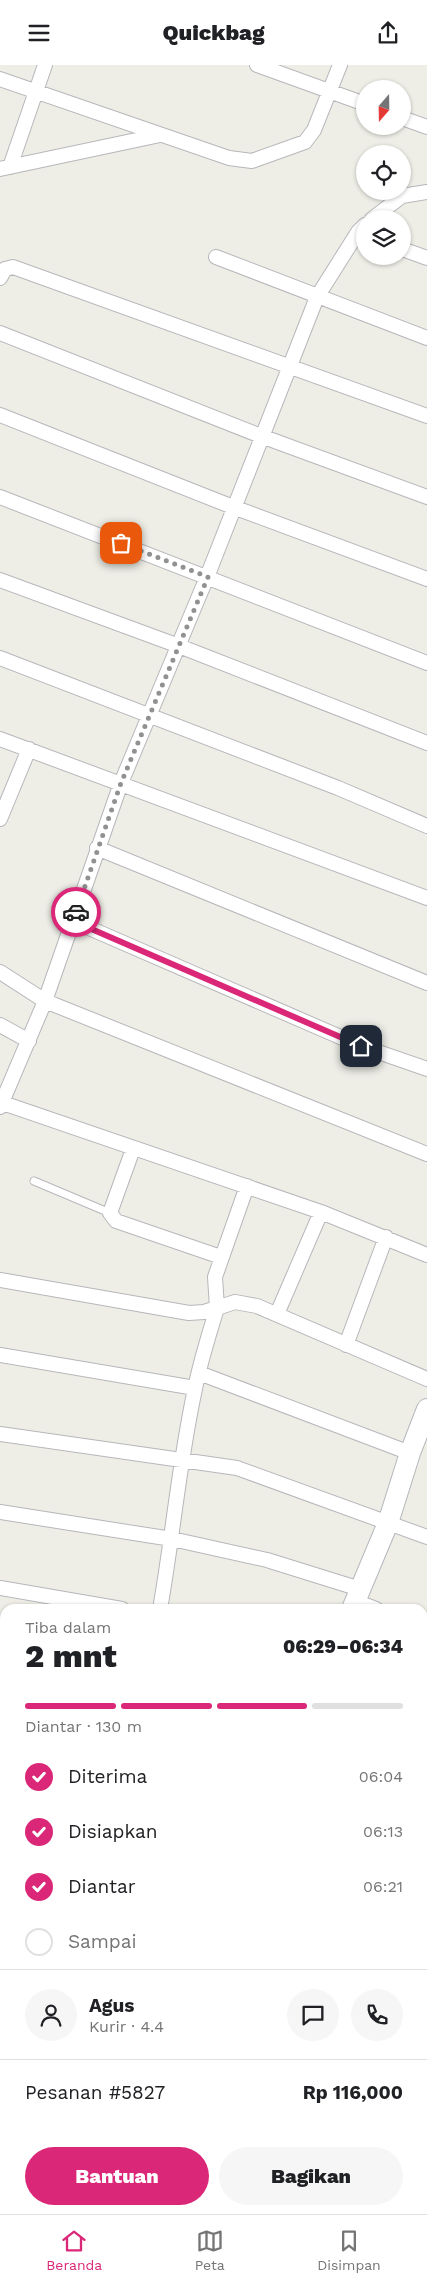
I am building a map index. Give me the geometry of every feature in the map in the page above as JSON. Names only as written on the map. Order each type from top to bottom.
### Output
[{"type":"street","points":[[5,168],[45,65]]},
{"type":"street","points":[[257,65],[356,101]]},
{"type":"street","points":[[0,79],[241,161],[263,159],[305,142],[314,130],[340,65]]},
{"type":"street","points":[[411,121],[427,127]]},
{"type":"street","points":[[5,168],[161,134]]},
{"type":"street","points":[[384,210],[402,196],[427,192]]},
{"type":"street","points":[[356,240],[317,297],[233,507],[208,577],[121,783],[45,1001],[1,1104],[321,1212],[427,1255]]},
{"type":"street","points":[[411,253],[427,259]]},
{"type":"street","points":[[216,257],[427,338]]},
{"type":"street","points":[[0,278],[5,269],[13,267],[290,365],[427,416]]},
{"type":"street","points":[[0,333],[261,436],[427,497]]},
{"type":"street","points":[[0,415],[233,507],[427,579]]},
{"type":"street","points":[[0,497],[427,663]]},
{"type":"street","points":[[0,580],[179,646],[427,743]]},
{"type":"street","points":[[0,658],[338,788],[427,826]]},
{"type":"street","points":[[0,739],[427,898]]},
{"type":"street","points":[[0,819],[4,796],[29,749]]},
{"type":"street","points":[[97,848],[427,983]]},
{"type":"street","points":[[73,921],[361,1046],[427,1069]]},
{"type":"street","points":[[0,972],[45,1001],[427,1153]]},
{"type":"street","points":[[0,1025],[29,1041]]},
{"type":"street","points":[[133,1149],[110,1213],[116,1221],[221,1257]]},
{"type":"street","points":[[161,1604],[172,1539],[182,1459],[195,1388],[217,1308],[215,1277],[247,1186]]},
{"type":"street","points":[[277,1314],[321,1212]]},
{"type":"street","points":[[346,1345],[386,1237]]},
{"type":"street","points":[[0,1280],[189,1313],[204,1312],[227,1303],[246,1303],[277,1314],[427,1379]]},
{"type":"street","points":[[0,1355],[195,1388]]},
{"type":"street","points":[[199,1373],[417,1446]]},
{"type":"street","points":[[0,1512],[172,1539],[267,1560],[356,1600],[417,1446],[427,1409]]},
{"type":"street","points":[[0,1435],[237,1468],[427,1537]]},
{"type":"street","points":[[0,1587],[94,1604]]},
{"type":"lane","points":[[34,1181],[110,1213]]},
{"type":"way so far","points":[[76,912],[121,783],[208,577],[121,543]]},
{"type":"route","points":[[76,912],[73,921],[361,1046]]}]
